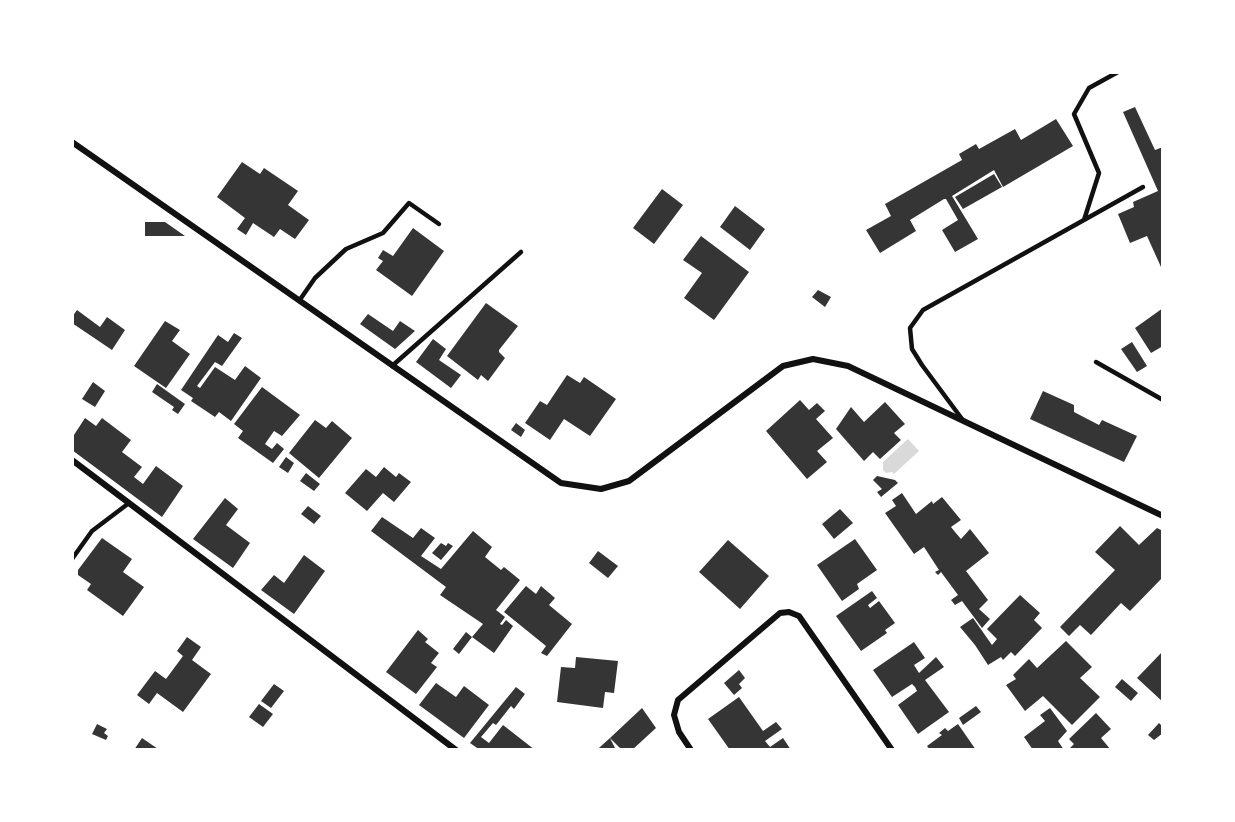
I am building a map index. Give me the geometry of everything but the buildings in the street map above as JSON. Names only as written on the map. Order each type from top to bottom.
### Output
[{"type":"street","points":[[72,142],[561,483],[601,489],[629,481],[783,366],[813,359],[848,366],[1163,516]]},
{"type":"street","points":[[72,460],[456,750]]},
{"type":"street","points":[[691,750],[679,732],[674,715],[678,700],[780,613],[789,612],[799,616],[892,750]]},
{"type":"lane","points":[[1084,220],[1099,173],[1074,114],[1089,88],[1118,72]]},
{"type":"lane","points":[[963,421],[912,349],[910,328],[923,310],[1143,187]]},
{"type":"lane","points":[[299,301],[315,278],[346,249],[384,234],[409,203],[439,224]]},
{"type":"lane","points":[[392,366],[521,252]]},
{"type":"lane","points":[[1096,362],[1163,400]]},
{"type":"lane","points":[[72,559],[92,531],[129,503]]},
{"type":"shaded area","points":[[908,439],[919,451],[894,474],[886,473],[883,470],[883,462]]}]
